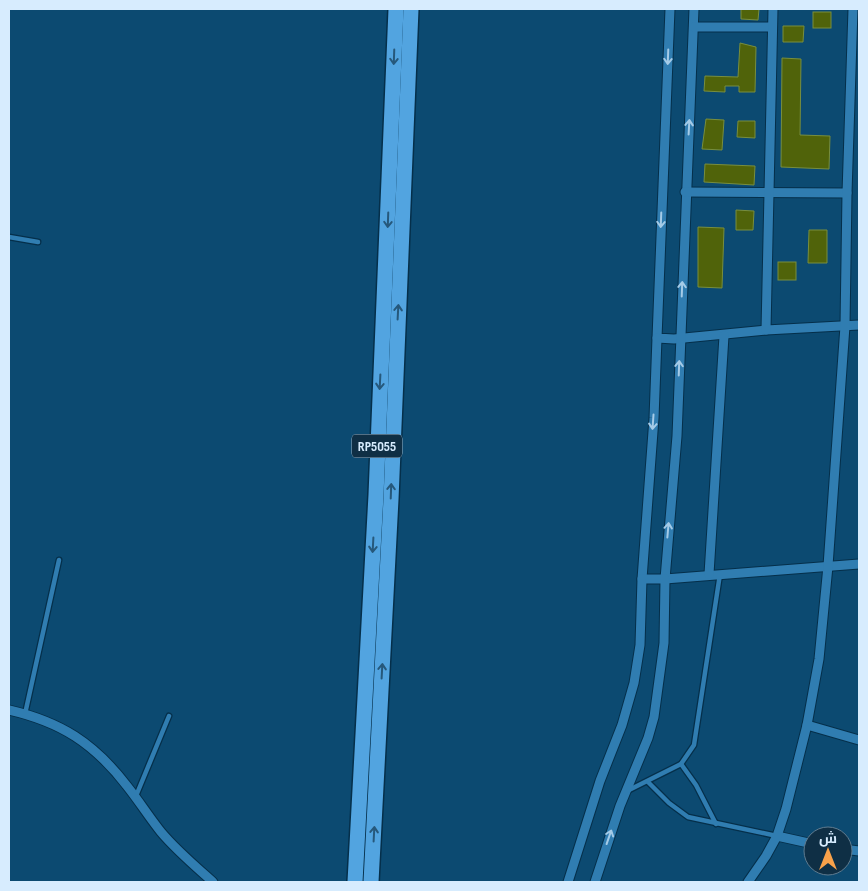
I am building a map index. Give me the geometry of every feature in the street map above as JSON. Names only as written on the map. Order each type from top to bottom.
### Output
[{"type":"highway","name":"RP5055","points":[[355,882],[374,532],[396,9]]},
{"type":"highway","name":"RP5055","points":[[372,882],[411,9]]},
{"type":"street","points":[[568,882],[600,781],[628,708],[640,645],[642,579],[654,418],[670,9]]},
{"type":"street","points":[[595,882],[626,792],[648,738],[660,686],[664,643],[665,579],[677,436],[694,9]]},
{"type":"street","points":[[766,330],[773,9]]},
{"type":"street","points":[[751,882],[777,836],[807,725],[819,659],[828,566],[845,326],[853,9]]},
{"type":"street","points":[[694,27],[772,27]]},
{"type":"street","points":[[686,192],[847,193]]},
{"type":"street","points":[[657,338],[724,336],[766,330],[859,325]]},
{"type":"street","points":[[709,574],[724,336]]},
{"type":"street","points":[[642,579],[665,579],[709,574],[859,564]]},
{"type":"street","points":[[9,710],[58,725],[95,750],[136,797],[168,840],[213,882]]},
{"type":"street","points":[[807,725],[859,740]]},
{"type":"street","points":[[777,836],[803,842]]},
{"type":"lane","points":[[9,237],[38,242]]},
{"type":"lane","points":[[25,714],[59,560]]},
{"type":"lane","points":[[626,792],[681,764],[690,753],[697,736],[720,574]]},
{"type":"lane","points":[[136,797],[169,716]]},
{"type":"lane","points":[[681,764],[696,785],[716,824]]},
{"type":"lane","points":[[648,782],[669,803],[688,817],[777,836]]},
{"type":"building","points":[[741,9],[759,9],[758,20],[741,19]]},
{"type":"building","points":[[813,12],[831,12],[831,28],[813,28]]},
{"type":"building","points":[[783,26],[804,26],[803,42],[783,42]]},
{"type":"building","points":[[740,43],[756,47],[755,92],[739,92],[739,86],[725,86],[725,92],[704,91],[705,76],[738,77]]},
{"type":"building","points":[[782,58],[801,59],[800,135],[830,136],[829,169],[781,167]]},
{"type":"building","points":[[706,119],[724,120],[722,150],[702,149]]},
{"type":"building","points":[[738,121],[755,121],[755,138],[737,137]]},
{"type":"building","points":[[705,164],[755,166],[754,185],[704,182]]},
{"type":"building","points":[[736,210],[754,211],[753,230],[736,230]]},
{"type":"building","points":[[698,227],[724,228],[722,288],[698,287]]},
{"type":"building","points":[[809,230],[827,230],[827,263],[808,263]]},
{"type":"building","points":[[778,262],[796,262],[796,280],[778,280]]}]
